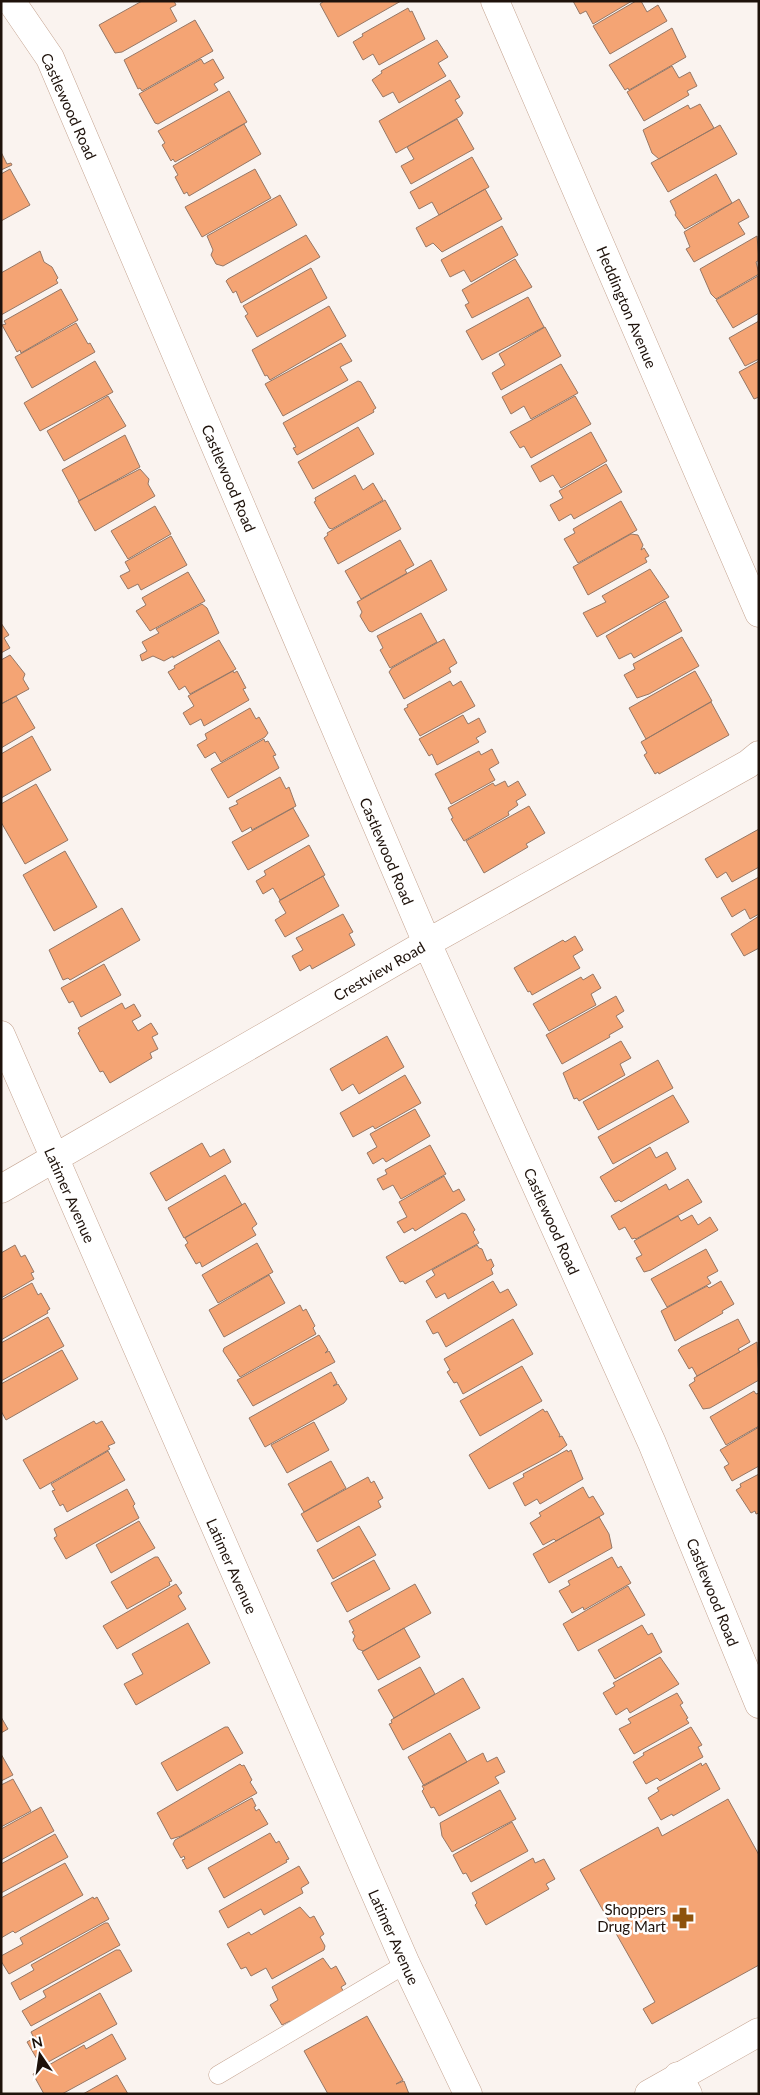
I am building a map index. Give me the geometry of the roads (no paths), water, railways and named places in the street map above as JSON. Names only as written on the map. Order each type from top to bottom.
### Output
[{"type":"street","name":"Castlewood Road","points":[[11,1],[50,58],[427,943],[652,1443],[759,1704]]},
{"type":"street","name":"Heddington Avenue","points":[[495,1],[759,613]]},
{"type":"street","name":"Crestview Road","points":[[1,1189],[427,943],[739,769],[759,754]]},
{"type":"street","name":"Latimer Avenue","points":[[1,1035],[406,1964],[468,2094]]},
{"type":"street","points":[[649,2094],[683,2085],[759,2032]]},
{"type":"lane","points":[[218,2075],[406,1964]]},
{"type":"place","name":"Shoppers Drug Mart","points":[[683,1918]]}]
